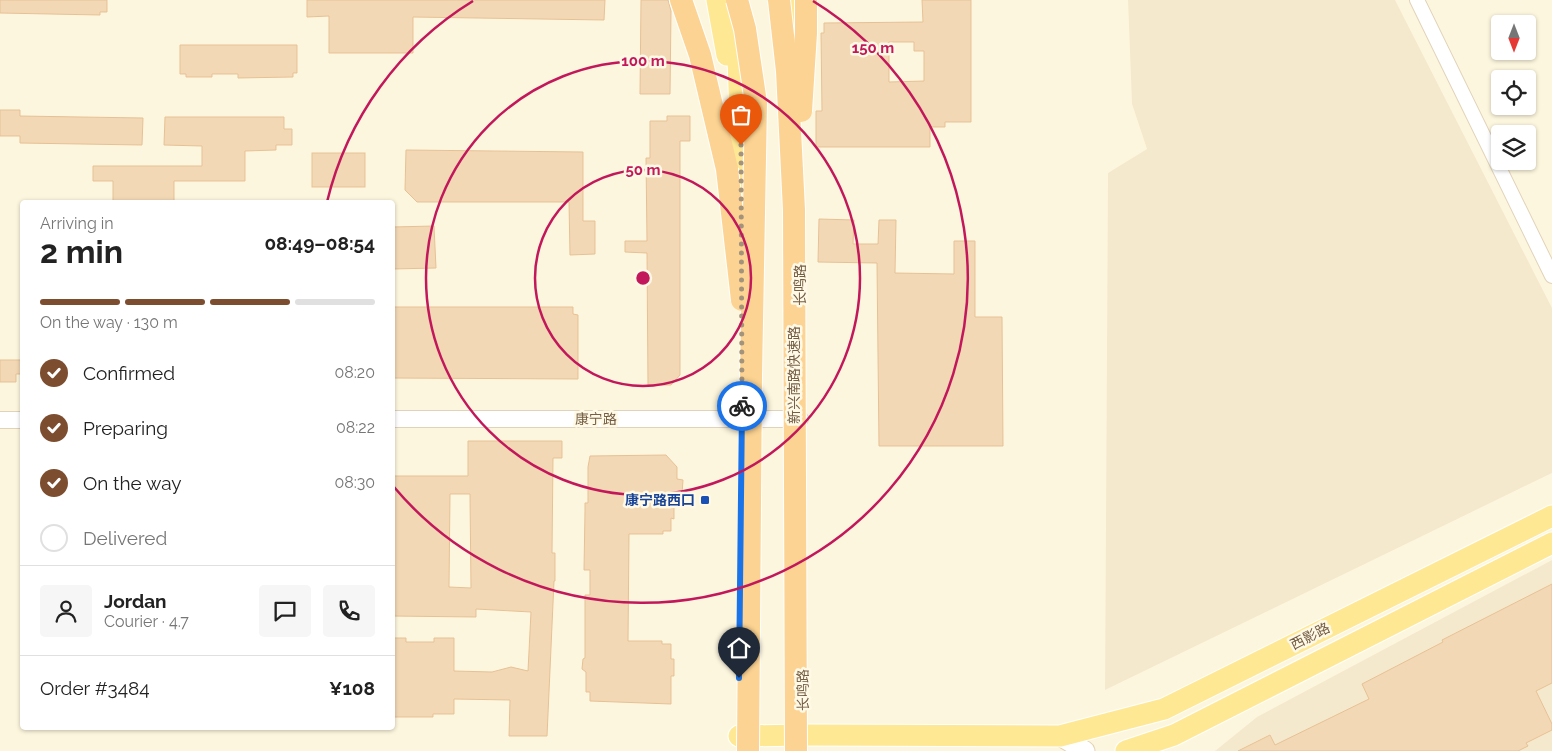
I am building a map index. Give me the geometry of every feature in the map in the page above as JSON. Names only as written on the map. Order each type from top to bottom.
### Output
[{"type":"highway","points":[[681,0],[700,54],[727,169],[751,376]]},
{"type":"highway","points":[[736,0],[745,29],[756,103],[742,746]]},
{"type":"highway","name":"新兴南路快速路","points":[[780,0],[794,210],[801,746]]},
{"type":"highway","points":[[794,210],[806,33],[806,0]]},
{"type":"main road","points":[[717,0],[741,129]]},
{"type":"main road","points":[[736,0],[741,129],[742,746]]},
{"type":"main road","name":"长鸣路","points":[[793,0],[799,138],[801,746]]},
{"type":"main road","name":"西影路","points":[[742,746],[801,746],[1060,736],[1164,709],[1552,516]]},
{"type":"main road","name":"西影路","points":[[1174,735],[1552,543]]},
{"type":"main road","points":[[1126,751],[1174,735]]},
{"type":"main road","points":[[1160,751],[1174,735]]},
{"type":"main road","points":[[1060,736],[1086,751]]},
{"type":"street","points":[[1417,0],[1552,276]]},
{"type":"street","name":"康宁路","points":[[395,419],[800,419]]},
{"type":"street","points":[[0,420],[20,420]]},
{"type":"shaded area","points":[[1128,0],[1395,0],[1552,308],[1552,473],[1105,690],[1108,173],[1147,149],[1132,104]]},
{"type":"shaded area","points":[[1552,560],[1552,751],[1215,751],[1257,717]]},
{"type":"building","points":[[0,0],[107,0],[107,12],[100,12],[100,15],[0,13]]},
{"type":"building","points":[[307,0],[605,0],[604,20],[413,17],[413,53],[329,53],[329,16],[307,17]]},
{"type":"building","points":[[641,0],[668,0],[671,11],[670,94],[640,94]]},
{"type":"building","points":[[922,0],[971,0],[971,122],[945,122],[945,127],[930,127],[930,147],[816,147],[816,111],[822,111],[821,33],[824,33],[824,23],[923,22]],"holes":[[[889,42],[914,42],[914,51],[924,51],[924,81],[889,82]]]},
{"type":"building","points":[[180,45],[297,45],[297,73],[293,73],[293,77],[238,78],[238,74],[212,74],[212,77],[186,77],[186,74],[180,74]]},
{"type":"building","points":[[0,110],[20,110],[20,116],[143,118],[142,145],[20,143],[20,136],[0,136]]},
{"type":"building","points":[[667,116],[690,116],[690,141],[680,141],[680,375],[671,385],[648,385],[647,253],[625,252],[625,241],[647,241],[646,158],[650,158],[650,121],[667,121]]},
{"type":"building","points":[[165,117],[284,117],[284,129],[292,129],[292,145],[276,145],[276,150],[245,151],[245,181],[174,181],[174,200],[113,200],[113,181],[93,181],[93,166],[202,166],[202,146],[164,145]]},
{"type":"building","points":[[406,150],[583,152],[583,221],[595,221],[595,254],[570,255],[569,202],[417,202],[405,190]]},
{"type":"building","points":[[312,153],[365,153],[365,187],[312,187]]},
{"type":"building","points":[[819,219],[854,220],[853,244],[878,244],[879,220],[896,220],[895,273],[954,274],[954,241],[975,241],[975,317],[1002,317],[1003,446],[879,446],[877,263],[818,262]]},
{"type":"building","points":[[434,226],[436,268],[395,269],[395,227]]},
{"type":"building","points":[[395,307],[573,307],[573,314],[578,315],[578,379],[395,378]]},
{"type":"building","points":[[0,360],[20,360],[20,374],[16,374],[16,382],[0,382]]},
{"type":"building","points":[[468,441],[562,441],[562,458],[553,458],[552,553],[555,553],[555,581],[547,736],[509,736],[510,700],[454,699],[454,714],[433,714],[433,717],[395,717],[395,638],[406,638],[406,642],[434,642],[434,638],[454,638],[454,671],[492,672],[511,667],[528,671],[531,612],[476,609],[476,617],[395,616],[395,476],[468,476]],"holes":[[[450,494],[470,494],[471,588],[449,587]]]},
{"type":"building","points":[[666,455],[677,467],[677,479],[683,480],[682,494],[674,494],[674,519],[671,518],[671,531],[663,531],[663,534],[629,534],[628,641],[662,641],[662,644],[671,644],[671,659],[674,659],[674,676],[671,676],[671,704],[590,701],[590,692],[586,692],[586,672],[582,669],[583,659],[585,658],[585,595],[590,595],[590,570],[584,570],[585,503],[588,503],[588,467],[590,456]]},
{"type":"building","points":[[1552,584],[1552,683],[1536,691],[1552,724],[1552,730],[1526,743],[1528,746],[1518,751],[1238,751],[1270,735],[1275,745],[1369,699],[1362,684],[1443,642],[1442,640]]},
{"type":"way so far","points":[[741,145],[742,406]]},
{"type":"place","name":"康宁路西口","points":[[705,500]]},
{"type":"route","points":[[739,678],[742,406]]}]
